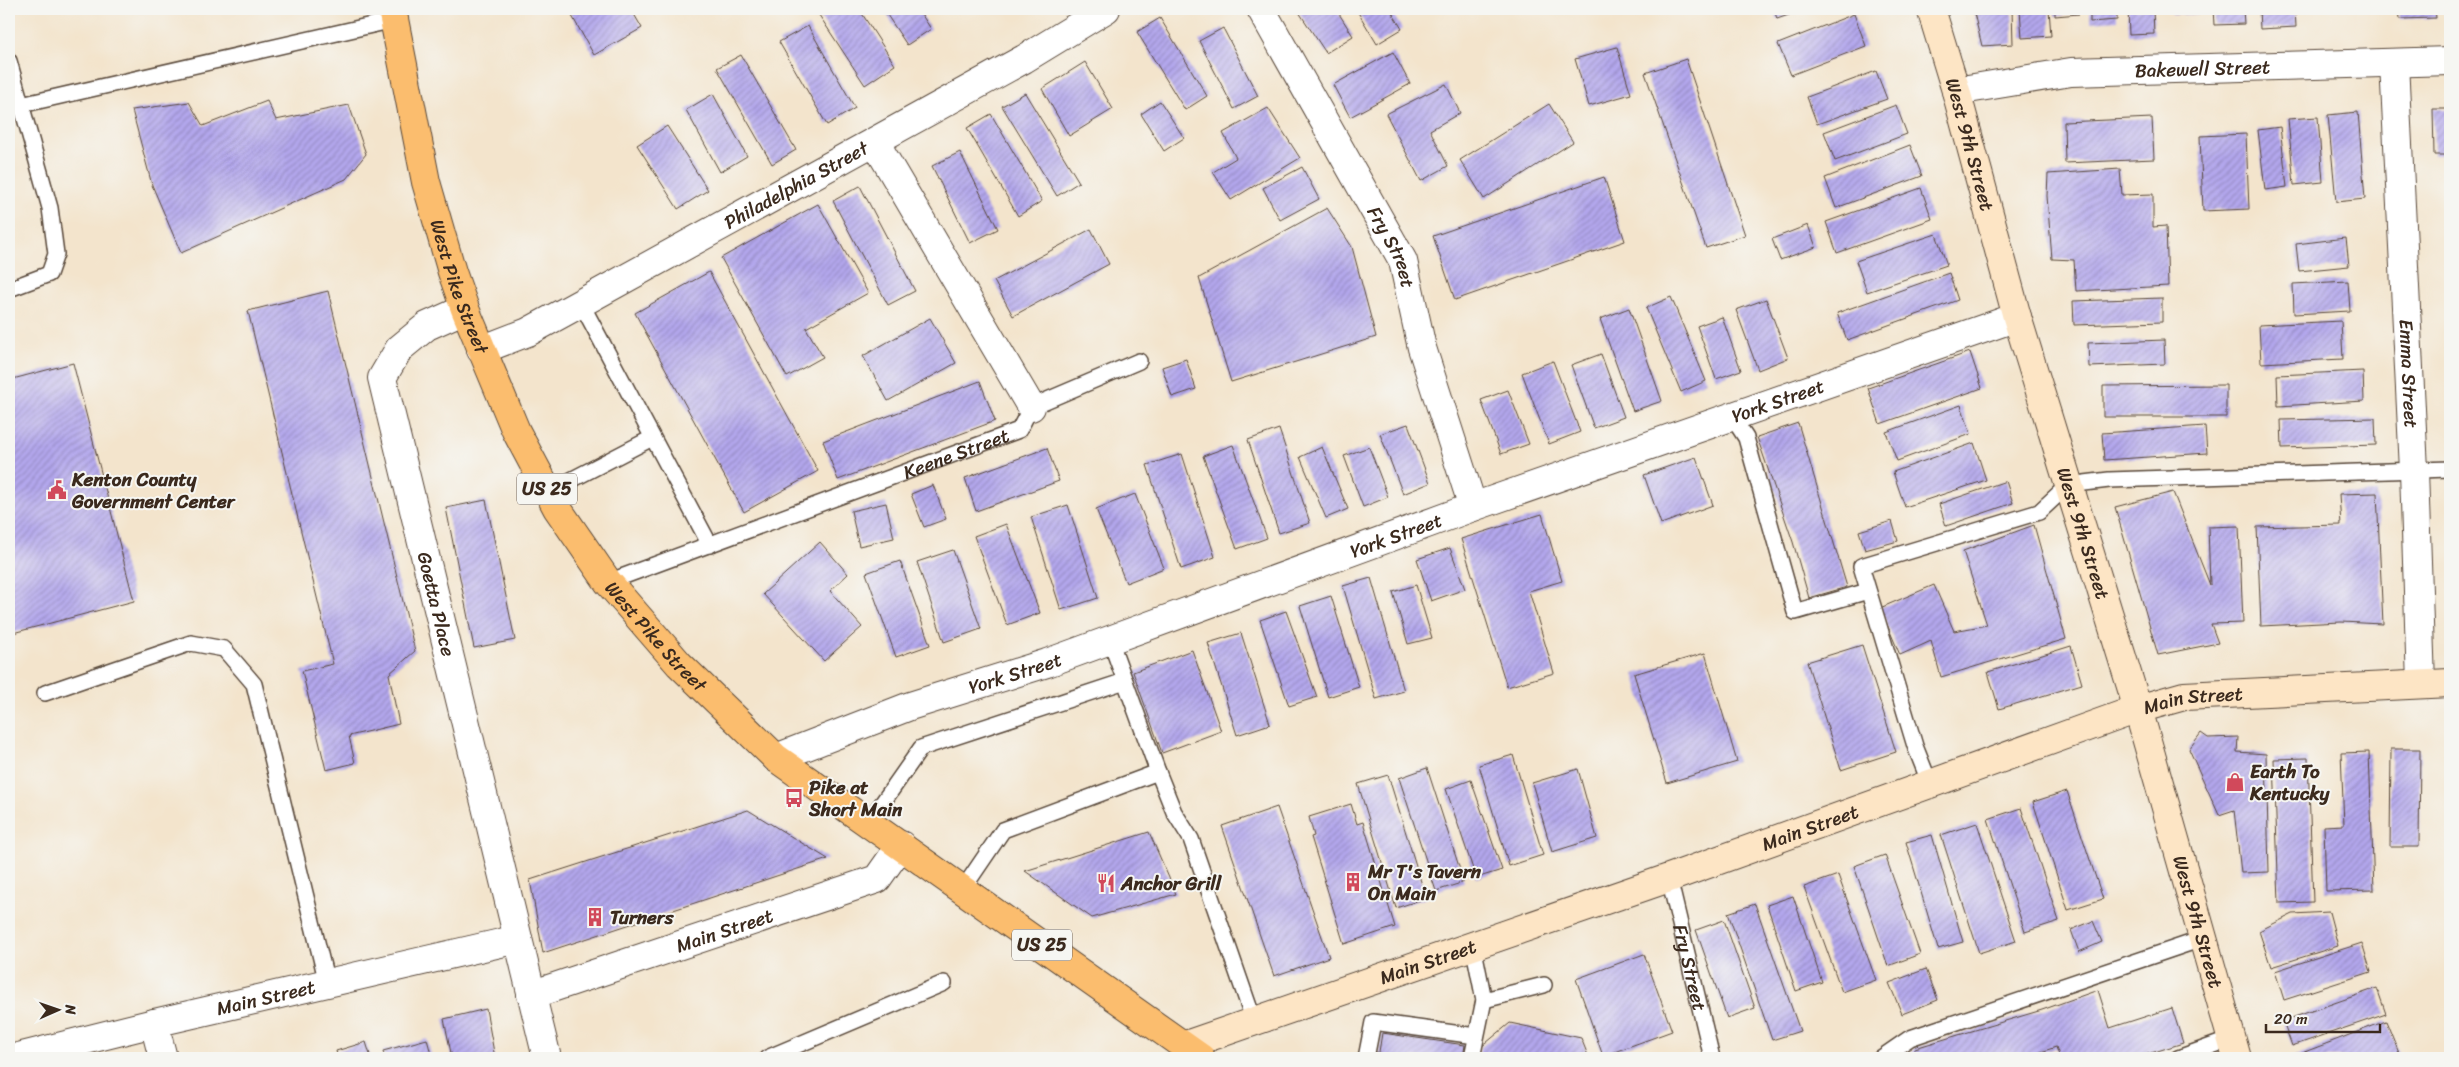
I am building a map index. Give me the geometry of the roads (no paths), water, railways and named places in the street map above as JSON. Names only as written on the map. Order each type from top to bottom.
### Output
[{"type":"main road","name":"West 9th Street","points":[[1931,9],[1956,91],[2017,317],[2138,709],[2234,1049]]},
{"type":"main road","name":"West Pike Street","points":[[393,14],[426,182],[452,272],[465,309],[516,431],[548,492],[608,582],[679,664],[776,758],[1192,1052]]},
{"type":"main road","name":"Main Street","points":[[1192,1052],[1254,1021],[1669,878],[2138,709],[2184,696],[2450,683]]},
{"type":"street","name":"Philadelphia Street","points":[[481,350],[528,332],[581,304],[1024,59],[1106,9]]},
{"type":"street","name":"Fry Street","points":[[1261,9],[1403,261],[1422,348],[1473,507]]},
{"type":"street","name":"Bakewell Street","points":[[1956,91],[2071,72],[2450,61]]},
{"type":"street","name":"Emma Street","points":[[2394,62],[2414,470],[2421,684]]},
{"type":"street","points":[[876,142],[1031,407]]},
{"type":"street","name":"Goetta Place","points":[[465,309],[427,326],[399,348],[382,378],[547,1058]]},
{"type":"street","name":"York Street","points":[[776,758],[910,706],[1047,663],[1473,507],[1731,415],[2017,317]]},
{"type":"street","name":"Main Street","points":[[531,995],[877,879],[901,845]]},
{"type":"street","name":"Main Street","points":[[14,1058],[154,1023],[518,939]]},
{"type":"street","points":[[154,1023],[163,1058]]},
{"type":"lane","points":[[21,105],[393,14]]},
{"type":"lane","points":[[9,61],[50,208],[56,254],[49,274],[9,289]]},
{"type":"lane","points":[[581,304],[710,545]]},
{"type":"lane","points":[[1031,407],[1139,362]]},
{"type":"lane","name":"Keene Street","points":[[608,582],[1019,430],[1031,407]]},
{"type":"lane","points":[[1731,415],[1746,438],[1795,612],[1868,591]]},
{"type":"lane","points":[[548,492],[652,438]]},
{"type":"lane","points":[[1930,784],[1915,746],[1861,566],[2039,512],[2068,486],[2109,480],[2450,469]]},
{"type":"lane","points":[[1110,640],[1174,812],[1191,839],[1254,1021]]},
{"type":"lane","points":[[45,693],[191,643],[224,650],[254,684],[327,983]]},
{"type":"lane","points":[[869,822],[920,748],[1125,681]]},
{"type":"lane","points":[[963,889],[1003,830],[1158,772]]},
{"type":"lane","name":"Fry Street","points":[[1669,878],[1712,1058]]},
{"type":"lane","points":[[1881,1058],[1910,1038],[2202,939]]},
{"type":"lane","points":[[1472,1058],[1484,1000],[1473,945]]},
{"type":"lane","points":[[767,1058],[944,983]]},
{"type":"lane","points":[[1484,1000],[1544,985]]},
{"type":"lane","points":[[1366,1058],[1372,1022],[1425,1035],[1476,1036]]},
{"type":"lane","points":[[2178,1058],[2234,1049]]},
{"type":"place","name":"Kenton County Government Center","points":[[57,490]]},
{"type":"place","name":"Earth To Kentucky","points":[[2235,782]]},
{"type":"place","name":"Pike at Short Main","points":[[794,798]]},
{"type":"place","name":"Mr T's Tavern On Main","points":[[1353,882]]},
{"type":"place","name":"Anchor Grill","points":[[1106,883]]},
{"type":"place","name":"Turners","points":[[595,917]]}]
